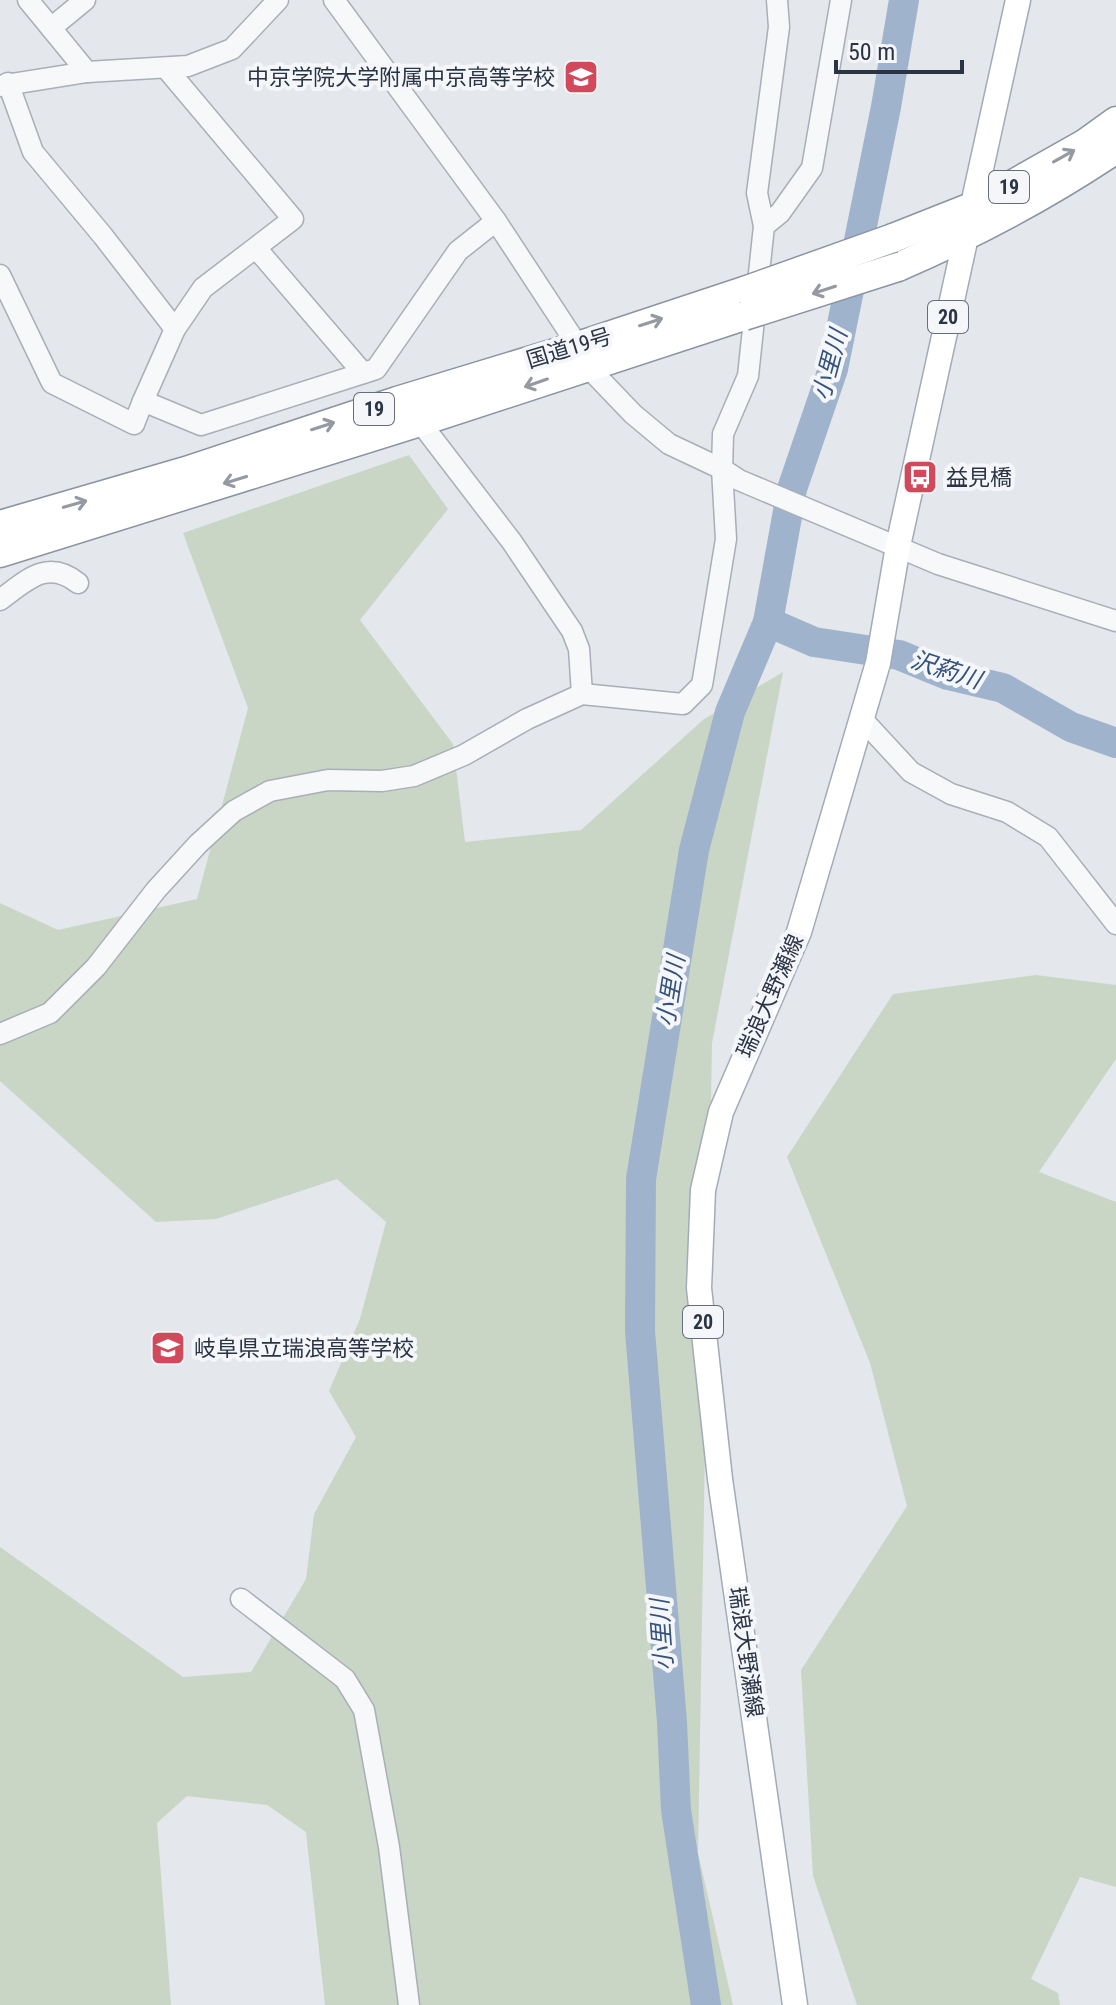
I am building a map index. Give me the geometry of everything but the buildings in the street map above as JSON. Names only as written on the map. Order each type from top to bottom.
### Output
[{"type":"highway","name":"国道19号","points":[[745,303],[974,206],[1084,144],[1116,121]]},
{"type":"highway","name":"国道19号","points":[[0,553],[420,422],[583,356],[745,303],[898,267],[966,237],[1075,177],[1116,149]]},
{"type":"highway","name":"国道19号","points":[[0,525],[186,471],[397,401],[583,356]]},
{"type":"main road","name":"瑞浪大野瀬線","points":[[795,2005],[720,1479],[699,1288],[703,1190],[721,1112],[799,932],[878,663],[898,546],[1018,0]]},
{"type":"street","points":[[28,0],[87,72]]},
{"type":"street","points":[[51,28],[85,0]]},
{"type":"street","points":[[175,329],[33,152],[4,85],[87,72],[188,66],[232,49],[278,0]]},
{"type":"street","points":[[334,0],[496,221],[583,356],[633,414],[669,444],[730,474],[938,564],[1116,621]]},
{"type":"street","points":[[0,1034],[50,1013],[96,967],[156,890],[198,844],[234,811],[270,791],[328,780],[382,781],[414,776],[464,755],[527,719],[582,694],[683,704],[702,685],[726,539],[730,474],[723,434],[748,376],[764,226],[757,193],[779,27],[777,0]]},
{"type":"street","points":[[764,226],[780,213],[812,168],[841,0]]},
{"type":"street","points":[[0,275],[52,383],[134,424],[175,329],[203,288],[293,219],[166,68]]},
{"type":"street","points":[[143,401],[201,425],[376,369],[458,251],[496,221]]},
{"type":"street","points":[[256,248],[363,373]]},
{"type":"street","points":[[420,422],[512,542],[572,631],[579,649],[582,694]]},
{"type":"street","points":[[0,600],[47,571],[68,575],[78,583]]},
{"type":"street","points":[[862,719],[911,772],[951,794],[1007,812],[1048,837],[1116,924]]},
{"type":"street","points":[[241,1599],[345,1679],[364,1710],[389,1847],[409,2005]]},
{"type":"green space","points":[[409,455],[448,509],[360,620],[453,744],[465,842],[581,830],[704,719],[783,672],[712,1043],[698,1853],[733,2005],[325,2005],[306,1832],[267,1805],[187,1796],[157,1823],[171,2005],[0,2005],[0,1547],[183,1677],[251,1672],[306,1579],[314,1514],[356,1437],[329,1391],[360,1319],[386,1222],[337,1179],[216,1219],[156,1222],[0,1081],[0,903],[58,930],[197,899],[248,708],[183,533]]},
{"type":"green space","points":[[1036,975],[1116,985],[1116,1059],[1039,1172],[1116,1202],[1116,1887],[1080,1877],[1031,1979],[1058,1993],[1060,2005],[857,2005],[813,1876],[801,1670],[907,1506],[870,1363],[787,1157],[893,994]]},
{"type":"waterway","name":"小里川","points":[[706,2005],[676,1810],[672,1722],[640,1331],[641,1179],[694,850],[730,712],[768,622],[792,489],[833,369],[886,107],[904,0]]},
{"type":"waterway","name":"沢葯川","points":[[768,622],[814,642],[899,655],[948,675],[1003,688],[1071,727],[1116,743]]},
{"type":"place","name":"中京学院大学附属中京高等学校","points":[[581,77]]},
{"type":"place","name":"益見橋","points":[[920,477]]},
{"type":"place","name":"岐阜県立瑞浪高等学校","points":[[168,1348]]}]
